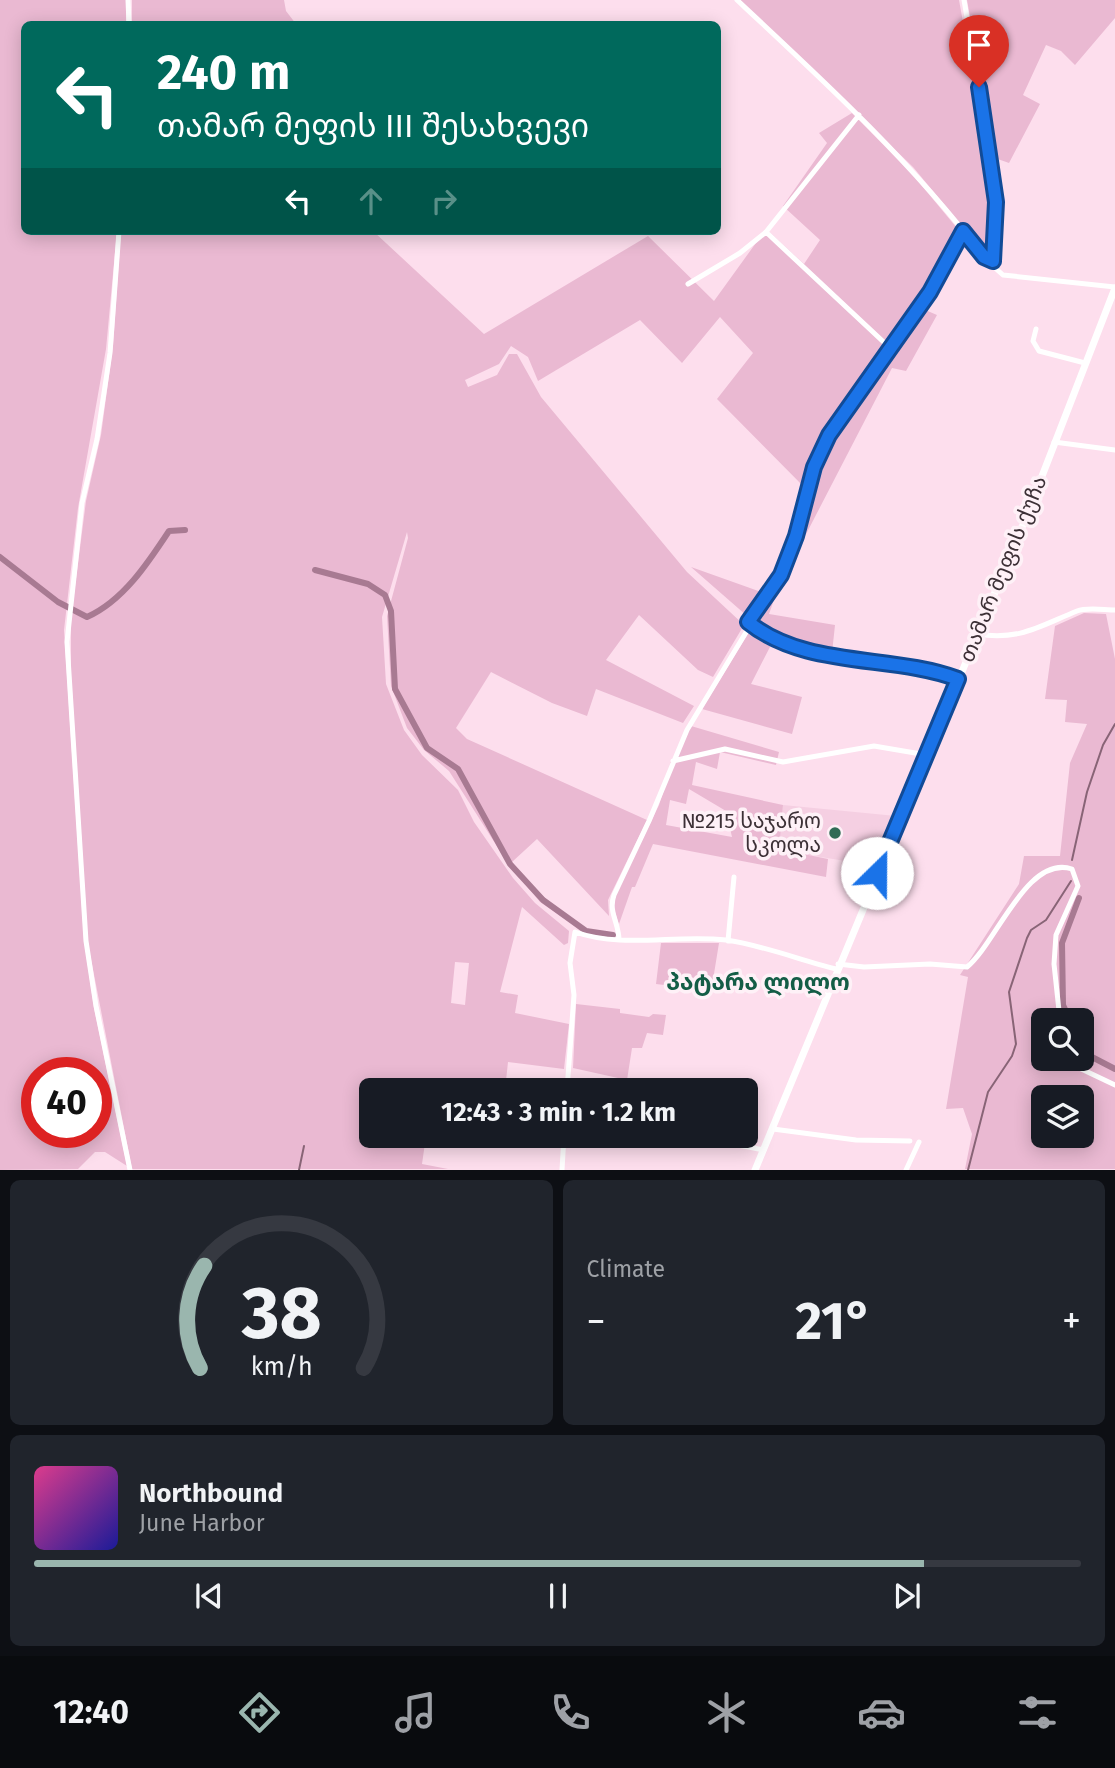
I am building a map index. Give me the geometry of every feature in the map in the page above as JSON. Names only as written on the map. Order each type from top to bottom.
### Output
[{"type":"street","points":[[128,0],[129,21]]},
{"type":"street","points":[[737,0],[916,173],[984,257],[993,261]]},
{"type":"street","points":[[964,0],[993,170],[996,202],[993,261],[997,272],[1003,275],[1115,288]]},
{"type":"street","points":[[688,284],[740,253],[766,232],[824,156],[859,116]]},
{"type":"street","points":[[619,940],[619,928],[611,904],[699,707],[781,575],[820,453],[933,289],[963,231]]},
{"type":"street","points":[[766,232],[890,348]]},
{"type":"street","points":[[119,235],[110,353],[97,439],[82,503],[67,642],[86,942],[98,1017],[130,1170]]},
{"type":"street","name":"თამარ მეფის ქუჩა","points":[[755,1170],[837,966],[977,634],[1115,288]]},
{"type":"street","points":[[1036,329],[1033,341],[1039,351],[1085,363]]},
{"type":"street","points":[[1054,442],[1115,450]]},
{"type":"street","points":[[977,634],[1007,638],[1034,631],[1078,611],[1115,610]]},
{"type":"street","points":[[749,623],[768,638],[822,654],[958,679]]},
{"type":"street","points":[[673,761],[725,749],[783,762],[874,746],[926,755]]},
{"type":"street","points":[[568,1078],[574,995],[570,963],[575,932],[590,937],[619,940],[728,941],[837,966],[930,964],[967,967],[980,956],[1011,905],[1026,889],[1053,867],[1072,869],[1078,886],[1056,935],[1054,964],[1059,1008]]},
{"type":"street","points":[[728,941],[734,877]]},
{"type":"street","points":[[1086,1071],[1115,1085]]},
{"type":"street","points":[[773,1129],[856,1140],[910,1141]]},
{"type":"street","points":[[906,1170],[919,1142]]},
{"type":"street","points":[[562,1170],[563,1148]]},
{"type":"street","points":[[754,1148],[764,1150]]},
{"type":"shaded area","points":[[0,0],[126,0],[126,21],[21,21],[21,235],[117,235],[106,349],[78,508],[64,630],[84,940],[104,1057],[21,1057],[21,1148],[112,1148],[112,1094],[127,1166],[105,1152],[95,1152],[78,1169],[0,1170]]},
{"type":"shaded area","points":[[132,0],[284,0],[286,11],[294,21],[132,21]]},
{"type":"shaded area","points":[[740,0],[959,0],[992,182],[988,249],[981,249],[913,167]]},
{"type":"shaded area","points":[[967,0],[1115,0],[1115,18],[1075,65],[1061,51],[1046,45],[1023,95],[1040,104],[1009,163],[995,158]]},
{"type":"shaded area","points":[[852,113],[913,175],[966,239],[923,309],[937,315],[906,371],[892,368],[802,542],[792,537],[806,489],[717,399],[753,353],[720,317],[682,363],[640,320],[538,381],[528,357],[511,346],[499,364],[465,380],[468,387],[497,375],[509,354],[517,354],[541,397],[687,572],[744,625],[713,677],[698,670],[639,615],[606,660],[694,706],[683,723],[596,689],[587,716],[552,703],[491,672],[456,728],[467,739],[647,820],[608,900],[609,916],[537,839],[512,862],[536,889],[572,920],[589,930],[614,934],[615,938],[587,934],[540,902],[507,862],[449,771],[424,750],[407,728],[391,686],[387,616],[408,538],[407,532],[382,617],[386,684],[404,730],[422,755],[458,790],[474,822],[513,878],[535,903],[569,931],[568,943],[564,945],[522,907],[500,992],[518,995],[515,1013],[569,1024],[564,1069],[508,1062],[506,1078],[359,1078],[359,1148],[424,1148],[422,1164],[448,1169],[132,1169],[88,944],[71,675],[71,618],[86,501],[101,435],[113,346],[121,235],[377,235],[484,334],[648,236],[714,301],[766,229],[804,264],[820,240],[783,206],[827,143],[819,133]],"holes":[[[455,962],[469,963],[465,1005],[451,1003]]]},
{"type":"shaded area","points":[[691,567],[775,597],[769,614],[835,625],[832,653],[769,635]]},
{"type":"shaded area","points":[[1084,613],[1106,614],[1115,659],[1115,1169],[965,1169],[972,1134],[963,1108],[946,1109],[968,977],[960,975],[1019,884],[1024,856],[1060,856],[1070,763],[1087,724],[1065,722],[1067,700],[1045,699],[1055,626]]},
{"type":"shaded area","points":[[751,629],[772,643],[751,684],[802,697],[792,734],[702,709]]},
{"type":"shaded area","points":[[691,726],[779,752],[776,765],[720,752],[717,769],[696,762],[692,785],[783,805],[779,849],[828,859],[826,877],[653,844],[635,887],[632,887],[619,924],[613,906],[616,894],[659,805],[671,768]],"holes":[[[689,789],[726,811],[732,837],[666,825],[670,800],[686,804]]]},
{"type":"shaded area","name":"№215 საჯარო სკოლა","points":[[783,805],[896,816],[876,866],[778,850]]},
{"type":"shaded area","points":[[661,943],[719,943],[712,986],[675,978],[673,986],[656,984]]},
{"type":"shaded area","points":[[576,1004],[620,1009],[620,1013],[649,1017],[653,1014],[666,1015],[663,1035],[647,1033],[642,1048],[632,1048],[627,1078],[573,1068]]},
{"type":"waterway","points":[[0,557],[58,602],[87,617],[123,591],[169,531],[185,530]]},
{"type":"waterway","points":[[315,570],[368,584],[385,595],[391,611],[395,689],[427,748],[458,769],[510,864],[543,900],[586,931],[613,935]]},
{"type":"waterway","points":[[1072,860],[1087,792],[1103,745],[1115,724]]},
{"type":"waterway","points":[[968,1170],[988,1092],[1012,1056],[1016,1044],[1009,992],[1027,938],[1031,930],[1046,920],[1071,881]]},
{"type":"waterway","points":[[1064,1008],[1062,943],[1079,898]]},
{"type":"waterway","points":[[1094,1058],[1115,1069]]},
{"type":"waterway","points":[[299,1170],[304,1146]]},
{"type":"place","name":"№215 საჯარო სკოლა","points":[[835,833]]},
{"type":"district","name":"პატარა ლილო","points":[[758,982]]},
{"type":"route","points":[[877,873],[958,679],[919,669],[822,654],[768,638],[748,622],[781,575],[793,547],[814,467],[829,435],[930,292],[963,231],[984,257],[993,261],[996,202],[979,87]]}]
